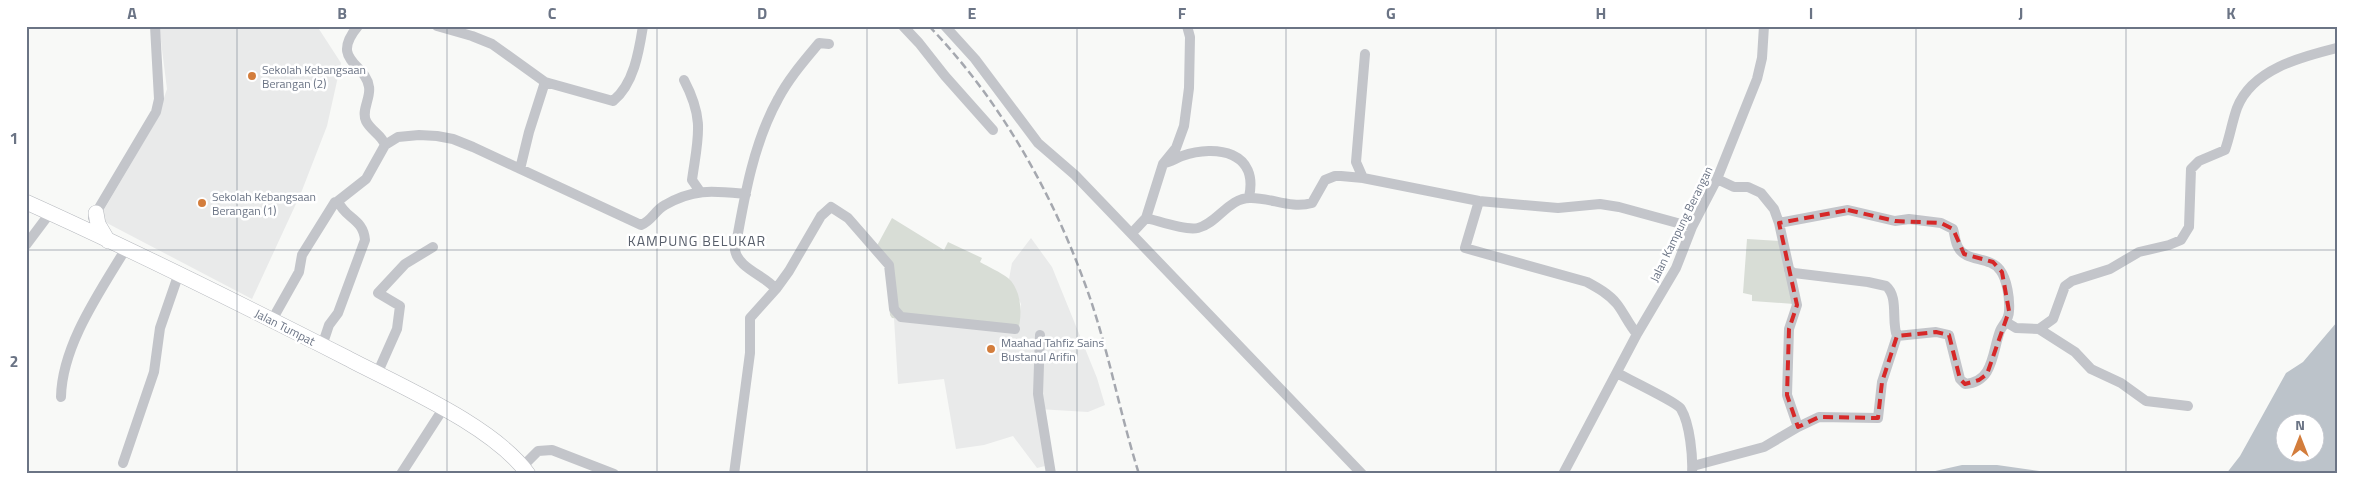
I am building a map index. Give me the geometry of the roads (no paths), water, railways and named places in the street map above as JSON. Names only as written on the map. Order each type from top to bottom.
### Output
[{"type":"main road","name":"Jalan Tumpat","points":[[26,202],[125,250],[179,273],[443,409],[491,438],[526,470]]},
{"type":"main road","points":[[96,213],[98,224],[109,242]]},
{"type":"street","points":[[87,230],[156,112],[159,99],[155,26]]},
{"type":"street","points":[[358,26],[348,43],[349,54],[370,89],[365,114],[367,122],[384,140],[385,146]]},
{"type":"street","points":[[437,26],[492,44],[545,82],[613,101],[632,73],[640,48],[643,26]]},
{"type":"street","points":[[903,26],[993,130]]},
{"type":"street","points":[[945,26],[975,60],[1038,143],[1075,175],[1132,233],[1362,474]]},
{"type":"street","points":[[1132,233],[1146,218],[1163,164],[1176,148],[1185,119],[1190,37],[1187,26]]},
{"type":"street","name":"Jalan Kampung Berangan","points":[[1563,474],[1637,334],[1676,268],[1692,227],[1717,179],[1757,79],[1762,58],[1764,26]]},
{"type":"street","points":[[776,289],[768,280],[743,265],[736,255],[735,250],[746,194],[759,142],[777,100],[793,74],[819,43],[829,44]]},
{"type":"street","points":[[2039,329],[2053,319],[2065,286],[2072,281],[2110,268],[2138,252],[2169,246],[2181,240],[2187,233],[2189,226],[2192,169],[2199,161],[2225,150],[2237,109],[2247,92],[2274,70],[2289,62],[2337,48]]},
{"type":"street","points":[[1363,178],[1356,162],[1365,54]]},
{"type":"street","points":[[684,80],[698,113],[699,133],[692,180],[699,190]]},
{"type":"street","points":[[520,169],[529,132],[545,82]]},
{"type":"street","points":[[322,346],[329,325],[338,313],[365,240],[364,230],[357,221],[341,208],[338,201],[366,179],[385,146],[398,137],[419,135],[453,139],[641,226],[647,223],[666,204],[699,190],[746,194]]},
{"type":"street","points":[[1163,164],[1181,156],[1199,153],[1222,151],[1231,154],[1243,160],[1247,166],[1252,184],[1249,197]]},
{"type":"street","points":[[1146,218],[1192,229],[1208,224],[1227,207],[1249,197],[1305,205],[1312,203],[1321,184],[1330,177],[1363,178],[1479,201],[1558,208],[1600,204],[1619,206],[1692,227]]},
{"type":"street","points":[[1717,179],[1734,187],[1748,186],[1761,192],[1774,209],[1779,223],[1797,305],[1790,329],[1787,396],[1798,427]]},
{"type":"street","points":[[1479,201],[1465,248],[1587,282],[1603,291],[1618,304],[1626,321],[1637,334]]},
{"type":"street","points":[[272,320],[299,272],[302,255],[335,202]]},
{"type":"street","points":[[734,474],[750,353],[750,318],[776,289],[821,216],[831,206],[848,218],[889,265],[894,309],[901,317],[1015,329]]},
{"type":"street","points":[[1779,223],[1848,210],[1895,221],[1909,220],[1941,223],[1952,229],[1958,248],[1964,254],[1993,262],[2002,272],[2007,290],[2009,312],[2006,322],[2000,329],[1987,374],[1980,380],[1966,384],[1960,379],[1949,335],[1936,332],[1897,336]]},
{"type":"street","points":[[26,245],[50,213]]},
{"type":"street","points":[[377,374],[397,329],[400,306],[378,293],[405,264],[433,247]]},
{"type":"street","points":[[61,397],[63,372],[75,342],[100,290],[125,250]]},
{"type":"street","points":[[1617,373],[1681,408],[1688,426],[1688,437],[1694,454],[1692,470],[1764,447],[1819,417],[1878,418],[1882,382],[1897,336],[1893,316],[1893,296],[1886,286],[1794,273],[1789,270]]},
{"type":"street","points":[[124,463],[154,372],[160,328],[179,273]]},
{"type":"street","points":[[2006,322],[2016,328],[2039,329],[2075,352],[2091,369],[2121,383],[2140,398],[2160,404],[2188,406]]},
{"type":"street","points":[[1040,335],[1038,394],[1052,474]]},
{"type":"street","points":[[401,474],[443,409]]},
{"type":"street","points":[[526,470],[538,452],[552,450],[614,474]]},
{"type":"railway","points":[[929,26],[978,84],[1000,115],[1039,180],[1056,214],[1093,307],[1139,474]]},
{"type":"place","name":"Sekolah Kebangsaan Berangan (2)","points":[[252,76]]},
{"type":"place","name":"Sekolah Kebangsaan Berangan (1)","points":[[202,203]]},
{"type":"place","name":"Maahad Tahfiz Sains Bustanul Arifin","points":[[991,349]]},
{"type":"district","name":"KAMPUNG BELUKAR","points":[[697,240]]}]
